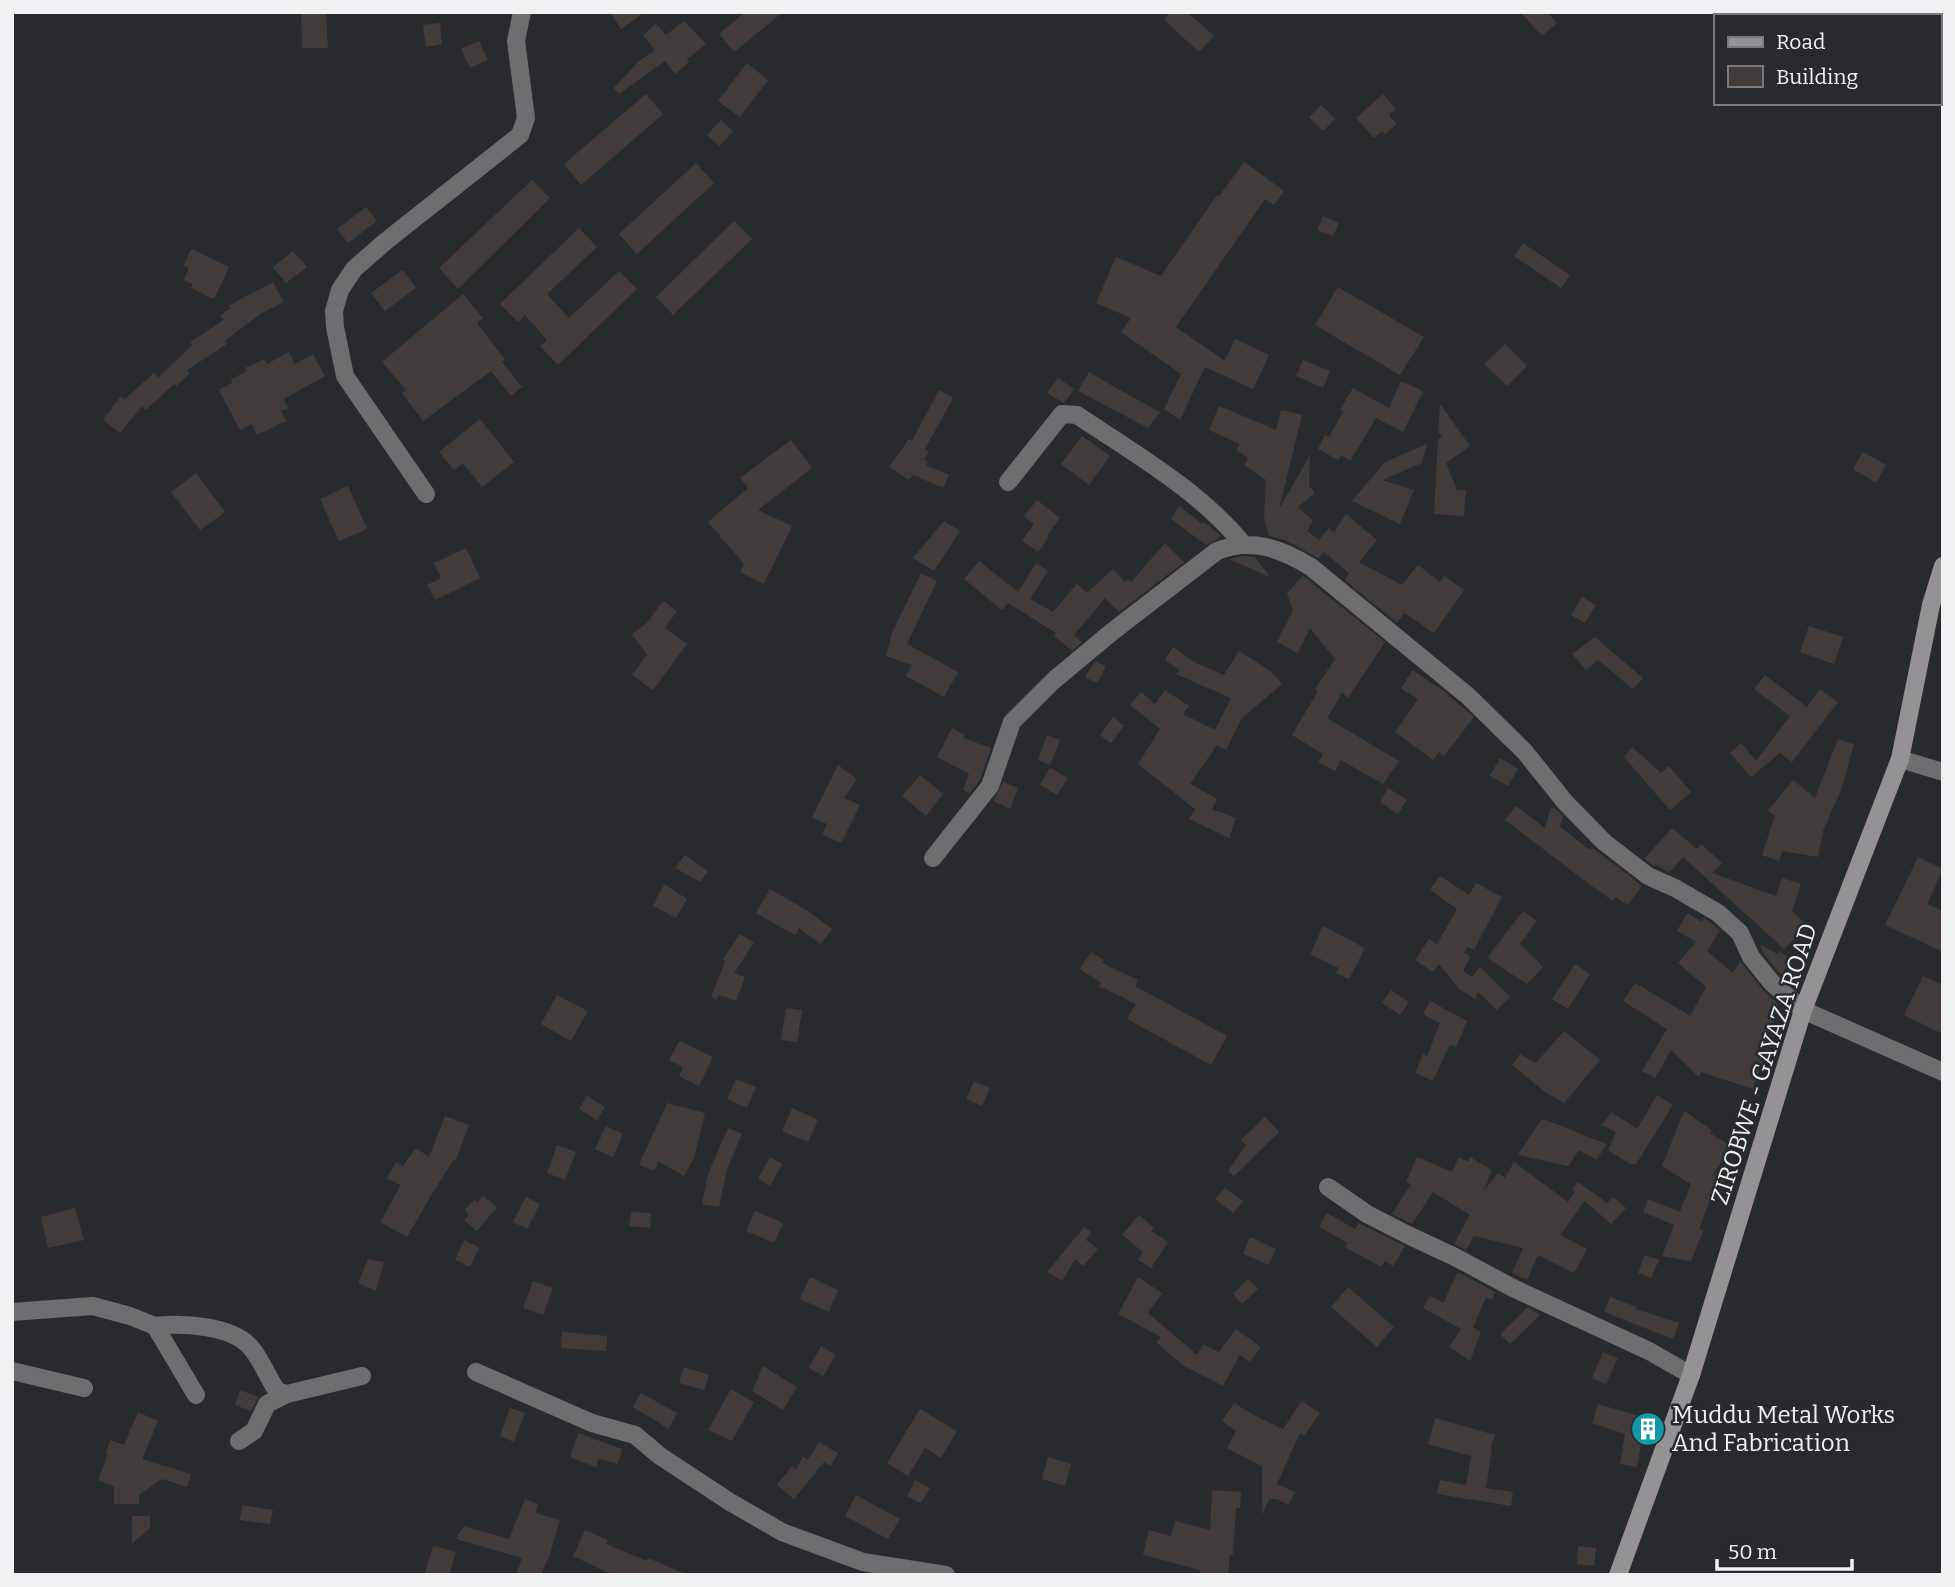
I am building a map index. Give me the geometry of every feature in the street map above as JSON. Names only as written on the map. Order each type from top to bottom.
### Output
[{"type":"street","points":[[426,494],[345,376],[334,311],[340,290],[354,269],[520,135],[526,118],[516,41],[522,12]]},
{"type":"street","points":[[1008,482],[1062,414],[1077,415],[1199,499],[1244,545]]},
{"type":"street","points":[[933,858],[990,786],[1012,722],[1053,681],[1217,551],[1227,547],[1264,545],[1311,566],[1447,679],[1525,752],[1565,802],[1604,842],[1648,876],[1718,913],[1740,933],[1751,957],[1772,983],[1802,1010],[1943,1072]]},
{"type":"street","name":"ZIROBWE - GAYAZA ROAD","points":[[1618,1575],[1690,1375],[1802,1010],[1900,759],[1931,605],[1943,566]]},
{"type":"street","points":[[1900,759],[1943,772]]},
{"type":"street","points":[[1328,1187],[1367,1214],[1523,1293],[1649,1351],[1690,1375]]},
{"type":"street","points":[[12,1312],[93,1306],[155,1326],[180,1323],[225,1331],[251,1347],[276,1391],[287,1394]]},
{"type":"street","points":[[155,1326],[196,1395]]},
{"type":"street","points":[[12,1371],[84,1388]]},
{"type":"street","points":[[476,1372],[592,1423],[635,1435],[660,1456],[782,1532],[863,1562],[946,1575]]},
{"type":"street","points":[[239,1441],[254,1431],[267,1404],[287,1394],[362,1376]]},
{"type":"building","points":[[301,12],[326,12],[328,48],[302,48]]},
{"type":"building","points":[[610,12],[645,12],[621,29]]},
{"type":"building","points":[[745,12],[783,12],[734,52],[719,34]]},
{"type":"building","points":[[1170,12],[1187,12],[1214,36],[1199,52],[1164,20]]},
{"type":"building","points":[[1520,12],[1547,12],[1557,23],[1542,36]]},
{"type":"building","points":[[684,21],[706,44],[687,59],[689,62],[675,74],[665,61],[619,94],[614,88],[639,61],[655,50],[643,35],[656,24],[666,35]]},
{"type":"building","points":[[440,23],[442,44],[426,47],[423,25]]},
{"type":"building","points":[[479,41],[488,60],[470,68],[461,49]]},
{"type":"building","points":[[747,63],[768,80],[740,117],[718,101]]},
{"type":"building","points":[[646,94],[663,114],[581,185],[564,164]]},
{"type":"building","points":[[1383,94],[1396,109],[1389,115],[1397,124],[1385,134],[1382,131],[1374,138],[1356,118]]},
{"type":"building","points":[[1321,105],[1335,119],[1323,131],[1309,117]]},
{"type":"building","points":[[721,120],[733,131],[719,146],[707,135]]},
{"type":"building","points":[[1244,162],[1284,191],[1274,205],[1265,199],[1176,327],[1225,361],[1235,339],[1269,355],[1253,389],[1205,367],[1180,420],[1164,409],[1181,374],[1121,332],[1131,318],[1096,303],[1116,257],[1161,276],[1217,195],[1219,196]]},
{"type":"building","points":[[696,163],[714,183],[637,254],[619,234]]},
{"type":"building","points":[[532,180],[550,198],[458,289],[439,268]]},
{"type":"building","points":[[366,207],[377,221],[348,243],[337,229]]},
{"type":"building","points":[[1323,216],[1339,223],[1333,236],[1317,230]]},
{"type":"building","points":[[734,221],[752,239],[673,315],[656,297]]},
{"type":"building","points":[[579,228],[597,247],[547,294],[569,318],[619,271],[637,289],[558,365],[540,346],[547,340],[525,315],[518,322],[500,304]]},
{"type":"building","points":[[1523,243],[1570,275],[1561,288],[1514,256]]},
{"type":"building","points":[[191,249],[229,267],[214,299],[191,288],[193,284],[184,280],[189,268],[184,265]]},
{"type":"building","points":[[293,251],[307,267],[286,283],[273,267]]},
{"type":"building","points":[[403,270],[416,288],[385,311],[371,293]]},
{"type":"building","points":[[273,282],[284,302],[260,314],[225,341],[227,344],[187,370],[190,373],[146,410],[142,406],[120,433],[103,420],[121,396],[125,399],[154,373],[158,378],[192,345],[190,342],[224,320],[220,316],[231,308],[228,306]]},
{"type":"building","points":[[1338,287],[1424,337],[1400,375],[1315,325]]},
{"type":"building","points":[[463,294],[483,318],[477,323],[522,387],[511,396],[491,371],[423,421],[402,393],[406,390],[382,362]]},
{"type":"building","points":[[1505,344],[1527,366],[1507,386],[1484,364]]},
{"type":"building","points":[[289,352],[295,364],[313,354],[325,376],[284,399],[288,408],[281,411],[286,421],[257,435],[252,424],[240,430],[219,390],[232,383],[231,379],[246,372],[245,368],[264,359],[267,364]]},
{"type":"building","points":[[1303,360],[1330,371],[1323,388],[1296,376]]},
{"type":"building","points":[[1089,372],[1160,412],[1148,428],[1078,391]]},
{"type":"building","points":[[1058,378],[1074,389],[1064,403],[1047,393]]},
{"type":"building","points":[[1401,381],[1423,391],[1403,432],[1376,418],[1350,461],[1341,455],[1338,460],[1318,449],[1325,435],[1329,437],[1353,388],[1389,408]]},
{"type":"building","points":[[939,390],[953,398],[925,449],[929,452],[924,459],[928,462],[926,465],[949,475],[943,488],[913,475],[909,480],[889,467],[909,439],[912,441]]},
{"type":"building","points":[[1440,404],[1470,446],[1446,463],[1457,490],[1466,490],[1464,516],[1434,514],[1438,439],[1443,437],[1438,432]]},
{"type":"building","points":[[1219,406],[1276,430],[1281,410],[1302,415],[1279,509],[1310,455],[1309,486],[1315,493],[1298,507],[1313,521],[1307,531],[1319,540],[1329,528],[1334,532],[1346,514],[1377,540],[1359,562],[1402,585],[1418,565],[1440,582],[1444,576],[1464,590],[1434,633],[1404,613],[1397,623],[1345,580],[1349,573],[1324,552],[1318,558],[1287,541],[1269,536],[1264,519],[1266,480],[1244,465],[1248,458],[1236,450],[1240,444],[1209,430]]},
{"type":"building","points":[[480,419],[514,462],[482,487],[463,463],[454,470],[439,452]]},
{"type":"building","points":[[1082,436],[1110,456],[1089,485],[1061,464]]},
{"type":"building","points":[[791,440],[812,468],[758,510],[792,526],[764,584],[740,572],[744,564],[708,522],[748,488],[740,478]]},
{"type":"building","points":[[1427,444],[1422,463],[1382,480],[1414,490],[1400,524],[1352,501],[1385,462]]},
{"type":"building","points":[[1863,452],[1886,465],[1876,483],[1853,469]]},
{"type":"building","points":[[196,473],[225,512],[200,530],[171,492]]},
{"type":"building","points":[[348,486],[367,529],[339,541],[320,499]]},
{"type":"building","points":[[1037,500],[1060,518],[1038,552],[1022,541],[1034,524],[1024,516]]},
{"type":"building","points":[[1179,506],[1221,536],[1206,545],[1171,519]]},
{"type":"building","points":[[944,521],[960,531],[934,571],[913,558]]},
{"type":"building","points":[[1165,543],[1184,562],[1119,612],[1105,598],[1074,635],[1082,642],[1072,651],[1054,636],[1056,633],[1008,603],[1002,610],[964,579],[979,561],[1018,592],[1036,563],[1048,571],[1030,599],[1053,612],[1077,584],[1087,593],[1113,569],[1125,582],[1128,579],[1131,582]]},
{"type":"building","points":[[466,548],[480,578],[435,600],[427,585],[441,578],[434,563]]},
{"type":"building","points":[[1255,557],[1270,577],[1229,559]]},
{"type":"building","points":[[921,573],[937,581],[907,644],[958,672],[944,697],[906,676],[912,665],[886,656],[892,633]]},
{"type":"building","points":[[1303,576],[1385,642],[1348,698],[1342,693],[1327,718],[1399,761],[1383,784],[1341,760],[1335,771],[1318,762],[1323,754],[1292,735],[1318,691],[1315,689],[1335,659],[1310,628],[1298,653],[1277,642],[1293,610],[1287,593]]},
{"type":"building","points":[[1582,597],[1596,605],[1585,623],[1571,615]]},
{"type":"building","points":[[663,601],[677,611],[665,628],[687,644],[653,690],[632,675],[647,655],[632,634],[647,623]]},
{"type":"building","points":[[1809,626],[1843,637],[1834,664],[1800,652]]},
{"type":"building","points":[[1595,637],[1643,678],[1633,689],[1598,660],[1586,670],[1572,654]]},
{"type":"building","points":[[1173,647],[1196,663],[1224,675],[1239,651],[1272,672],[1282,684],[1242,718],[1226,750],[1217,745],[1190,784],[1217,799],[1212,809],[1236,818],[1229,838],[1189,819],[1195,809],[1138,764],[1160,729],[1130,705],[1141,692],[1155,704],[1165,690],[1189,706],[1183,714],[1215,730],[1231,698],[1176,674],[1179,670],[1165,660]]},
{"type":"building","points":[[1095,661],[1106,666],[1097,683],[1085,677]]},
{"type":"building","points":[[1412,670],[1441,689],[1474,717],[1444,756],[1439,752],[1433,760],[1395,732],[1418,699],[1401,689]]},
{"type":"building","points":[[1765,675],[1807,707],[1820,689],[1838,702],[1792,762],[1780,753],[1751,777],[1730,753],[1741,743],[1756,761],[1790,716],[1754,689]]},
{"type":"building","points":[[1113,717],[1124,726],[1111,743],[1100,735]]},
{"type":"building","points":[[952,728],[965,735],[963,738],[991,748],[980,780],[970,793],[963,790],[969,774],[937,757]]},
{"type":"building","points":[[1047,735],[1060,740],[1050,765],[1038,760]]},
{"type":"building","points":[[1838,739],[1854,744],[1841,790],[1823,831],[1818,857],[1782,851],[1779,861],[1762,855],[1775,816],[1768,811],[1793,780],[1815,798]]},
{"type":"building","points":[[1632,747],[1661,773],[1669,766],[1691,792],[1670,810],[1624,757]]},
{"type":"building","points":[[1500,758],[1518,769],[1508,786],[1490,776]]},
{"type":"building","points":[[838,765],[857,779],[844,798],[860,805],[841,843],[822,834],[827,824],[812,817]]},
{"type":"building","points":[[1050,768],[1068,778],[1057,795],[1040,785]]},
{"type":"building","points":[[920,775],[943,794],[926,816],[902,796]]},
{"type":"building","points":[[1003,782],[1018,788],[1010,809],[993,801]]},
{"type":"building","points":[[1388,788],[1407,800],[1398,814],[1380,802]]},
{"type":"building","points":[[1516,806],[1545,828],[1551,807],[1556,809],[1563,816],[1560,827],[1590,850],[1592,847],[1642,886],[1628,905],[1616,897],[1613,901],[1505,820]]},
{"type":"building","points":[[1672,828],[1697,849],[1701,844],[1722,863],[1712,873],[1776,896],[1782,878],[1801,884],[1792,911],[1807,926],[1784,949],[1683,857],[1669,873],[1644,859]]},
{"type":"building","points":[[685,855],[708,871],[700,882],[675,868]]},
{"type":"building","points":[[1918,857],[1943,869],[1927,904],[1943,911],[1943,952],[1885,925]]},
{"type":"building","points":[[1440,876],[1469,895],[1476,883],[1502,897],[1474,950],[1468,947],[1464,952],[1470,957],[1463,971],[1472,977],[1480,967],[1510,997],[1497,1010],[1478,992],[1475,999],[1459,989],[1439,964],[1433,972],[1415,960],[1429,939],[1437,944],[1457,909],[1430,890]]},
{"type":"building","points":[[664,884],[687,899],[676,918],[653,906]]},
{"type":"building","points":[[770,889],[808,911],[832,929],[821,944],[799,928],[795,935],[756,913]]},
{"type":"building","points":[[1523,911],[1537,921],[1520,944],[1543,967],[1527,984],[1487,958]]},
{"type":"building","points":[[1687,913],[1702,922],[1704,918],[1720,930],[1707,951],[1733,973],[1740,961],[1779,1005],[1773,1025],[1769,1024],[1761,1056],[1764,1057],[1753,1089],[1701,1072],[1699,1077],[1671,1050],[1655,1078],[1642,1071],[1667,1029],[1623,1001],[1635,983],[1690,1016],[1706,987],[1678,963],[1696,942],[1677,931]]},
{"type":"building","points":[[1323,926],[1365,948],[1349,979],[1336,973],[1339,968],[1310,954]]},
{"type":"building","points":[[740,934],[754,943],[734,973],[745,977],[736,1001],[720,995],[716,1000],[711,997],[725,961],[723,959]]},
{"type":"building","points":[[1761,945],[1777,954],[1779,951],[1791,959],[1781,975],[1763,953]]},
{"type":"building","points":[[1091,952],[1104,960],[1102,963],[1138,980],[1135,986],[1227,1036],[1211,1065],[1127,1019],[1136,1004],[1099,986],[1101,983],[1080,969]]},
{"type":"building","points":[[1575,964],[1590,974],[1568,1009],[1552,999]]},
{"type":"building","points":[[1923,976],[1943,985],[1943,1034],[1904,1015]]},
{"type":"building","points":[[1391,990],[1409,1002],[1400,1015],[1382,1003]]},
{"type":"building","points":[[557,995],[588,1011],[571,1041],[541,1024]]},
{"type":"building","points":[[1430,1001],[1467,1021],[1456,1047],[1450,1044],[1433,1081],[1415,1073],[1423,1054],[1427,1056],[1440,1023],[1423,1014]]},
{"type":"building","points":[[786,1008],[802,1010],[797,1042],[781,1040]]},
{"type":"building","points":[[1564,1031],[1600,1060],[1564,1103],[1545,1092],[1512,1065],[1520,1054],[1536,1063]]},
{"type":"building","points":[[679,1041],[713,1057],[699,1086],[679,1076],[683,1067],[669,1060]]},
{"type":"building","points":[[736,1079],[756,1087],[747,1108],[727,1099]]},
{"type":"building","points":[[974,1081],[990,1088],[982,1106],[966,1099]]},
{"type":"building","points":[[1657,1095],[1673,1105],[1636,1164],[1630,1164],[1608,1150],[1616,1132],[1602,1125],[1611,1112],[1637,1129]]},
{"type":"building","points":[[587,1096],[605,1107],[597,1120],[579,1109]]},
{"type":"building","points":[[667,1103],[705,1113],[694,1158],[684,1176],[658,1161],[654,1171],[639,1165]]},
{"type":"building","points":[[792,1108],[818,1120],[808,1142],[782,1131]]},
{"type":"building","points":[[1684,1111],[1712,1130],[1710,1133],[1731,1146],[1714,1173],[1725,1180],[1709,1203],[1699,1229],[1703,1231],[1691,1261],[1662,1256],[1674,1225],[1643,1212],[1648,1199],[1680,1212],[1691,1184],[1662,1166]]},
{"type":"building","points":[[445,1116],[469,1125],[456,1160],[454,1159],[438,1184],[407,1237],[380,1222],[401,1185],[387,1178],[396,1162],[403,1166],[416,1148],[429,1157]]},
{"type":"building","points":[[1265,1117],[1279,1132],[1234,1176],[1228,1171],[1246,1145],[1241,1140]]},
{"type":"building","points":[[1541,1120],[1606,1144],[1597,1160],[1579,1150],[1568,1166],[1518,1155]]},
{"type":"building","points":[[606,1126],[623,1134],[613,1157],[595,1149]]},
{"type":"building","points":[[728,1128],[742,1134],[727,1169],[719,1207],[702,1204],[708,1174]]},
{"type":"building","points":[[557,1145],[576,1152],[565,1180],[547,1173]]},
{"type":"building","points":[[770,1157],[782,1164],[770,1186],[758,1179]]},
{"type":"building","points":[[1417,1157],[1452,1172],[1459,1157],[1468,1162],[1470,1157],[1492,1170],[1484,1190],[1498,1173],[1505,1178],[1514,1162],[1568,1202],[1578,1182],[1607,1203],[1613,1197],[1626,1208],[1611,1224],[1585,1201],[1560,1235],[1587,1249],[1574,1273],[1538,1255],[1527,1280],[1512,1273],[1523,1248],[1474,1236],[1466,1250],[1454,1244],[1470,1215],[1433,1192],[1412,1224],[1392,1214],[1411,1184],[1406,1182]]},
{"type":"building","points":[[1225,1188],[1243,1201],[1233,1213],[1215,1199]]},
{"type":"building","points":[[483,1196],[497,1207],[477,1231],[464,1220],[469,1215],[465,1210],[474,1200],[478,1202]]},
{"type":"building","points":[[526,1197],[540,1204],[527,1229],[513,1222]]},
{"type":"building","points":[[75,1208],[84,1240],[48,1248],[41,1217]]},
{"type":"building","points":[[755,1211],[783,1223],[774,1243],[746,1231]]},
{"type":"building","points":[[631,1212],[651,1213],[650,1228],[629,1226]]},
{"type":"building","points":[[1327,1213],[1355,1229],[1359,1223],[1405,1246],[1393,1266],[1385,1261],[1381,1267],[1345,1247],[1348,1243],[1319,1227]]},
{"type":"building","points":[[1139,1215],[1154,1228],[1151,1231],[1168,1242],[1151,1268],[1138,1260],[1143,1252],[1122,1235]]},
{"type":"building","points":[[1084,1227],[1091,1232],[1086,1240],[1098,1249],[1083,1266],[1075,1259],[1062,1281],[1047,1272]]},
{"type":"building","points":[[1250,1237],[1276,1249],[1269,1265],[1243,1254]]},
{"type":"building","points":[[464,1240],[479,1247],[470,1267],[455,1260]]},
{"type":"building","points":[[1645,1255],[1659,1260],[1651,1278],[1638,1273]]},
{"type":"building","points":[[368,1259],[384,1262],[376,1291],[358,1283]]},
{"type":"building","points":[[1458,1272],[1495,1292],[1492,1300],[1486,1297],[1473,1328],[1481,1332],[1470,1361],[1449,1347],[1461,1329],[1423,1308],[1430,1296],[1443,1303]]},
{"type":"building","points":[[810,1277],[838,1290],[829,1312],[800,1299]]},
{"type":"building","points":[[1138,1277],[1162,1293],[1148,1313],[1197,1355],[1203,1344],[1219,1352],[1236,1329],[1261,1347],[1250,1362],[1240,1355],[1223,1386],[1184,1366],[1156,1342],[1161,1337],[1118,1314]]},
{"type":"building","points":[[1248,1279],[1258,1289],[1242,1304],[1233,1294]]},
{"type":"building","points":[[533,1281],[553,1288],[543,1315],[523,1308]]},
{"type":"building","points":[[1348,1287],[1394,1327],[1377,1347],[1331,1307]]},
{"type":"building","points":[[1610,1297],[1679,1323],[1673,1339],[1604,1312]]},
{"type":"building","points":[[1528,1307],[1540,1315],[1510,1344],[1500,1334]]},
{"type":"building","points":[[562,1332],[607,1336],[606,1351],[561,1348]]},
{"type":"building","points":[[821,1346],[836,1355],[823,1376],[809,1368]]},
{"type":"building","points":[[1603,1352],[1618,1358],[1606,1384],[1592,1378]]},
{"type":"building","points":[[763,1366],[797,1387],[783,1410],[752,1391]]},
{"type":"building","points":[[684,1367],[709,1375],[704,1390],[679,1383]]},
{"type":"building","points":[[731,1389],[754,1402],[732,1441],[708,1430]]},
{"type":"building","points":[[240,1390],[259,1397],[251,1411],[235,1405]]},
{"type":"building","points":[[641,1393],[677,1413],[669,1429],[633,1407]]},
{"type":"building","points":[[1302,1401],[1320,1413],[1304,1436],[1300,1433],[1277,1484],[1295,1492],[1289,1505],[1269,1499],[1262,1515],[1262,1466],[1227,1448],[1236,1431],[1222,1421],[1234,1403],[1283,1429]]},
{"type":"building","points":[[1598,1404],[1656,1421],[1652,1440],[1642,1438],[1637,1467],[1620,1464],[1625,1434],[1592,1423]]},
{"type":"building","points":[[510,1408],[525,1413],[514,1442],[500,1436]]},
{"type":"building","points":[[920,1409],[957,1431],[941,1458],[925,1448],[908,1476],[887,1463]]},
{"type":"building","points":[[138,1412],[158,1421],[142,1459],[191,1474],[187,1487],[162,1479],[139,1495],[139,1504],[114,1504],[114,1486],[98,1480],[108,1454],[110,1440],[124,1445]]},
{"type":"building","points":[[1435,1418],[1495,1435],[1490,1449],[1486,1488],[1513,1492],[1511,1506],[1437,1494],[1440,1480],[1466,1485],[1471,1456],[1428,1444]]},
{"type":"building","points":[[578,1433],[622,1449],[618,1464],[599,1459],[596,1467],[570,1457]]},
{"type":"building","points":[[819,1442],[838,1453],[831,1466],[824,1462],[794,1499],[777,1485],[792,1466],[796,1470],[803,1456],[808,1460]]},
{"type":"building","points":[[1048,1457],[1071,1464],[1065,1486],[1042,1479]]},
{"type":"building","points":[[915,1480],[930,1488],[921,1503],[907,1496]]},
{"type":"building","points":[[1212,1490],[1241,1492],[1240,1508],[1236,1508],[1233,1555],[1230,1555],[1228,1575],[1200,1575],[1200,1570],[1143,1555],[1149,1530],[1171,1536],[1175,1521],[1210,1530]]},
{"type":"building","points":[[856,1495],[900,1519],[888,1539],[845,1516]]},
{"type":"building","points":[[525,1499],[538,1504],[535,1513],[560,1520],[541,1575],[517,1572],[522,1558],[456,1539],[464,1526],[509,1539]]},
{"type":"building","points":[[242,1505],[273,1510],[270,1524],[240,1520]]},
{"type":"building","points":[[132,1516],[150,1516],[150,1528],[132,1544]]},
{"type":"building","points":[[585,1530],[608,1540],[606,1544],[688,1575],[613,1575],[573,1556]]},
{"type":"building","points":[[433,1546],[456,1552],[449,1575],[424,1575]]},
{"type":"building","points":[[1578,1546],[1596,1548],[1594,1566],[1577,1564]]},
{"type":"place","name":"Muddu Metal Works And Fabrication","points":[[1648,1429]]}]
